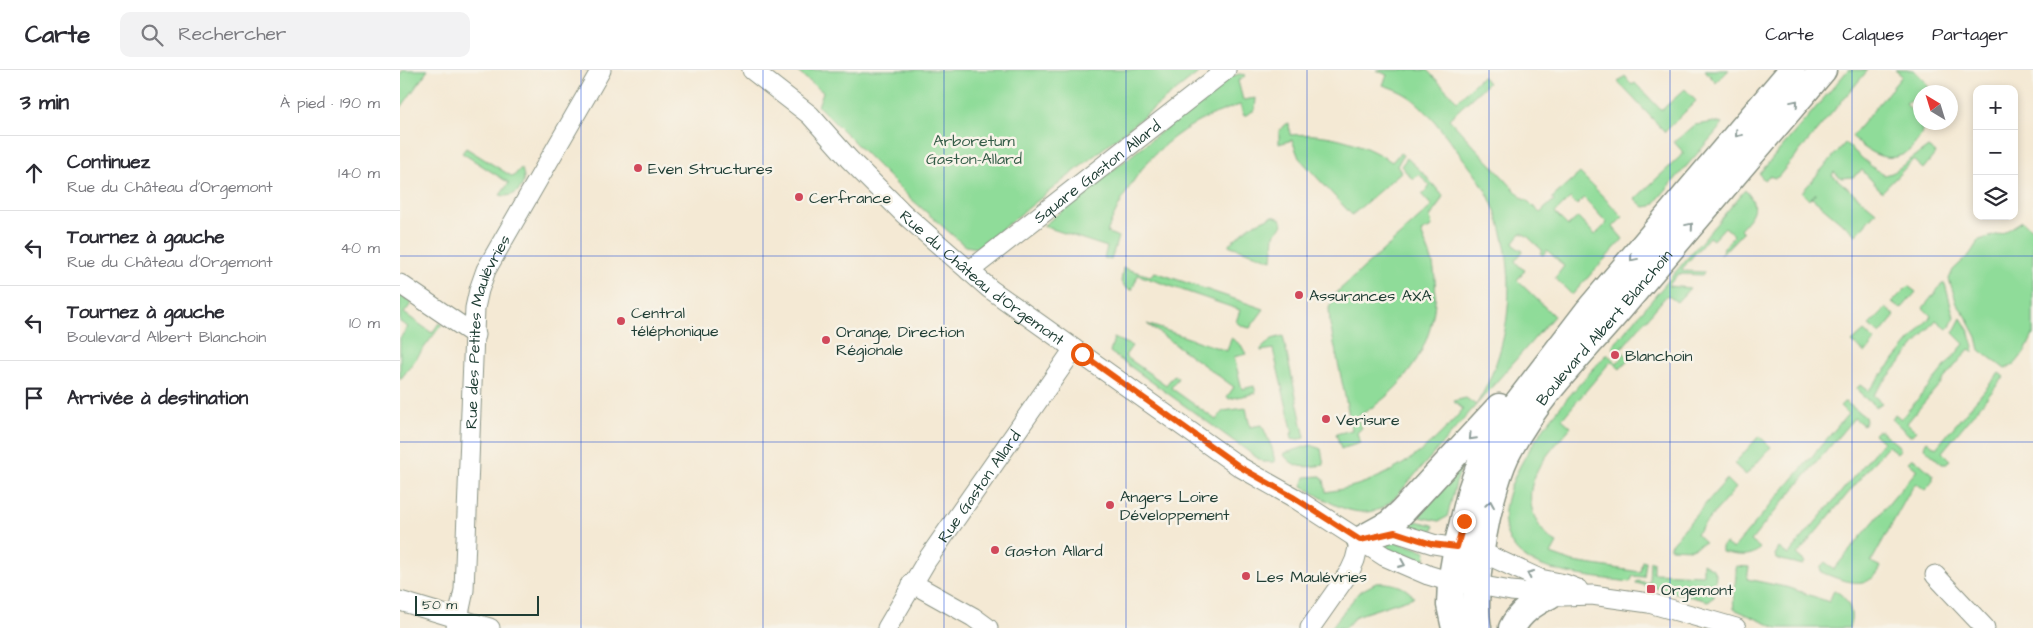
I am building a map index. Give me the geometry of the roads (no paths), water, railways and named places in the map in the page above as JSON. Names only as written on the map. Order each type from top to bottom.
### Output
[{"type":"street","name":"Rue des Petites Maulévries","points":[[458,623],[464,590],[475,308],[479,290],[486,270],[602,70]]},
{"type":"street","name":"Rue du Château d'Orgemont","points":[[752,70],[810,115],[854,165],[904,214],[1007,302],[1240,467],[1293,497],[1384,556],[1428,575],[1451,582],[1510,591],[1550,595],[1592,595],[1650,603],[1736,628]]},
{"type":"street","name":"Square Gaston Allard","points":[[969,271],[1226,70]]},
{"type":"street","name":"Boulevard Albert Blanchoin","points":[[1478,628],[1476,618],[1478,585],[1469,550],[1471,490],[1482,459],[1496,432],[1588,311],[1792,70]]},
{"type":"street","name":"Boulevard Albert Blanchoin","points":[[1455,628],[1450,605],[1451,582],[1469,550],[1508,450],[1524,424],[1552,385],[1615,315],[1823,70]]},
{"type":"street","points":[[400,284],[475,335]]},
{"type":"street","points":[[1310,628],[1350,571],[1356,560],[1360,540],[1389,524],[1402,512],[1588,311]]},
{"type":"street","name":"Rue Gaston Allard","points":[[887,628],[912,583],[1074,348]]},
{"type":"street","name":"Rue du Château d'Orgemont","points":[[1360,540],[1395,532],[1432,544],[1469,550],[1540,579],[1565,584],[1592,595]]},
{"type":"street","points":[[1935,575],[1985,628]]},
{"type":"street","points":[[912,583],[973,617],[988,628]]},
{"type":"street","points":[[1512,628],[1517,619],[1532,604],[1550,595]]},
{"type":"street","points":[[400,602],[458,623],[490,628]]},
{"type":"place","name":"Even Structures","points":[[638,168]]},
{"type":"place","name":"Cerfrance","points":[[799,197]]},
{"type":"place","name":"Assurances AXA","points":[[1299,295]]},
{"type":"place","name":"Central téléphonique","points":[[621,321]]},
{"type":"place","name":"Orange, Direction Régionale","points":[[826,340]]},
{"type":"place","name":"Blanchoin","points":[[1615,355]]},
{"type":"place","name":"Verisure","points":[[1326,419]]},
{"type":"place","name":"Angers Loire Développement","points":[[1110,505]]},
{"type":"place","name":"Gaston Allard","points":[[995,550]]},
{"type":"place","name":"Les Maulévries","points":[[1246,576]]},
{"type":"place","name":"Orgemont","points":[[1651,589]]},
{"type":"park label","name":"Arboretum Gaston-Allard","points":[[974,149]]}]
